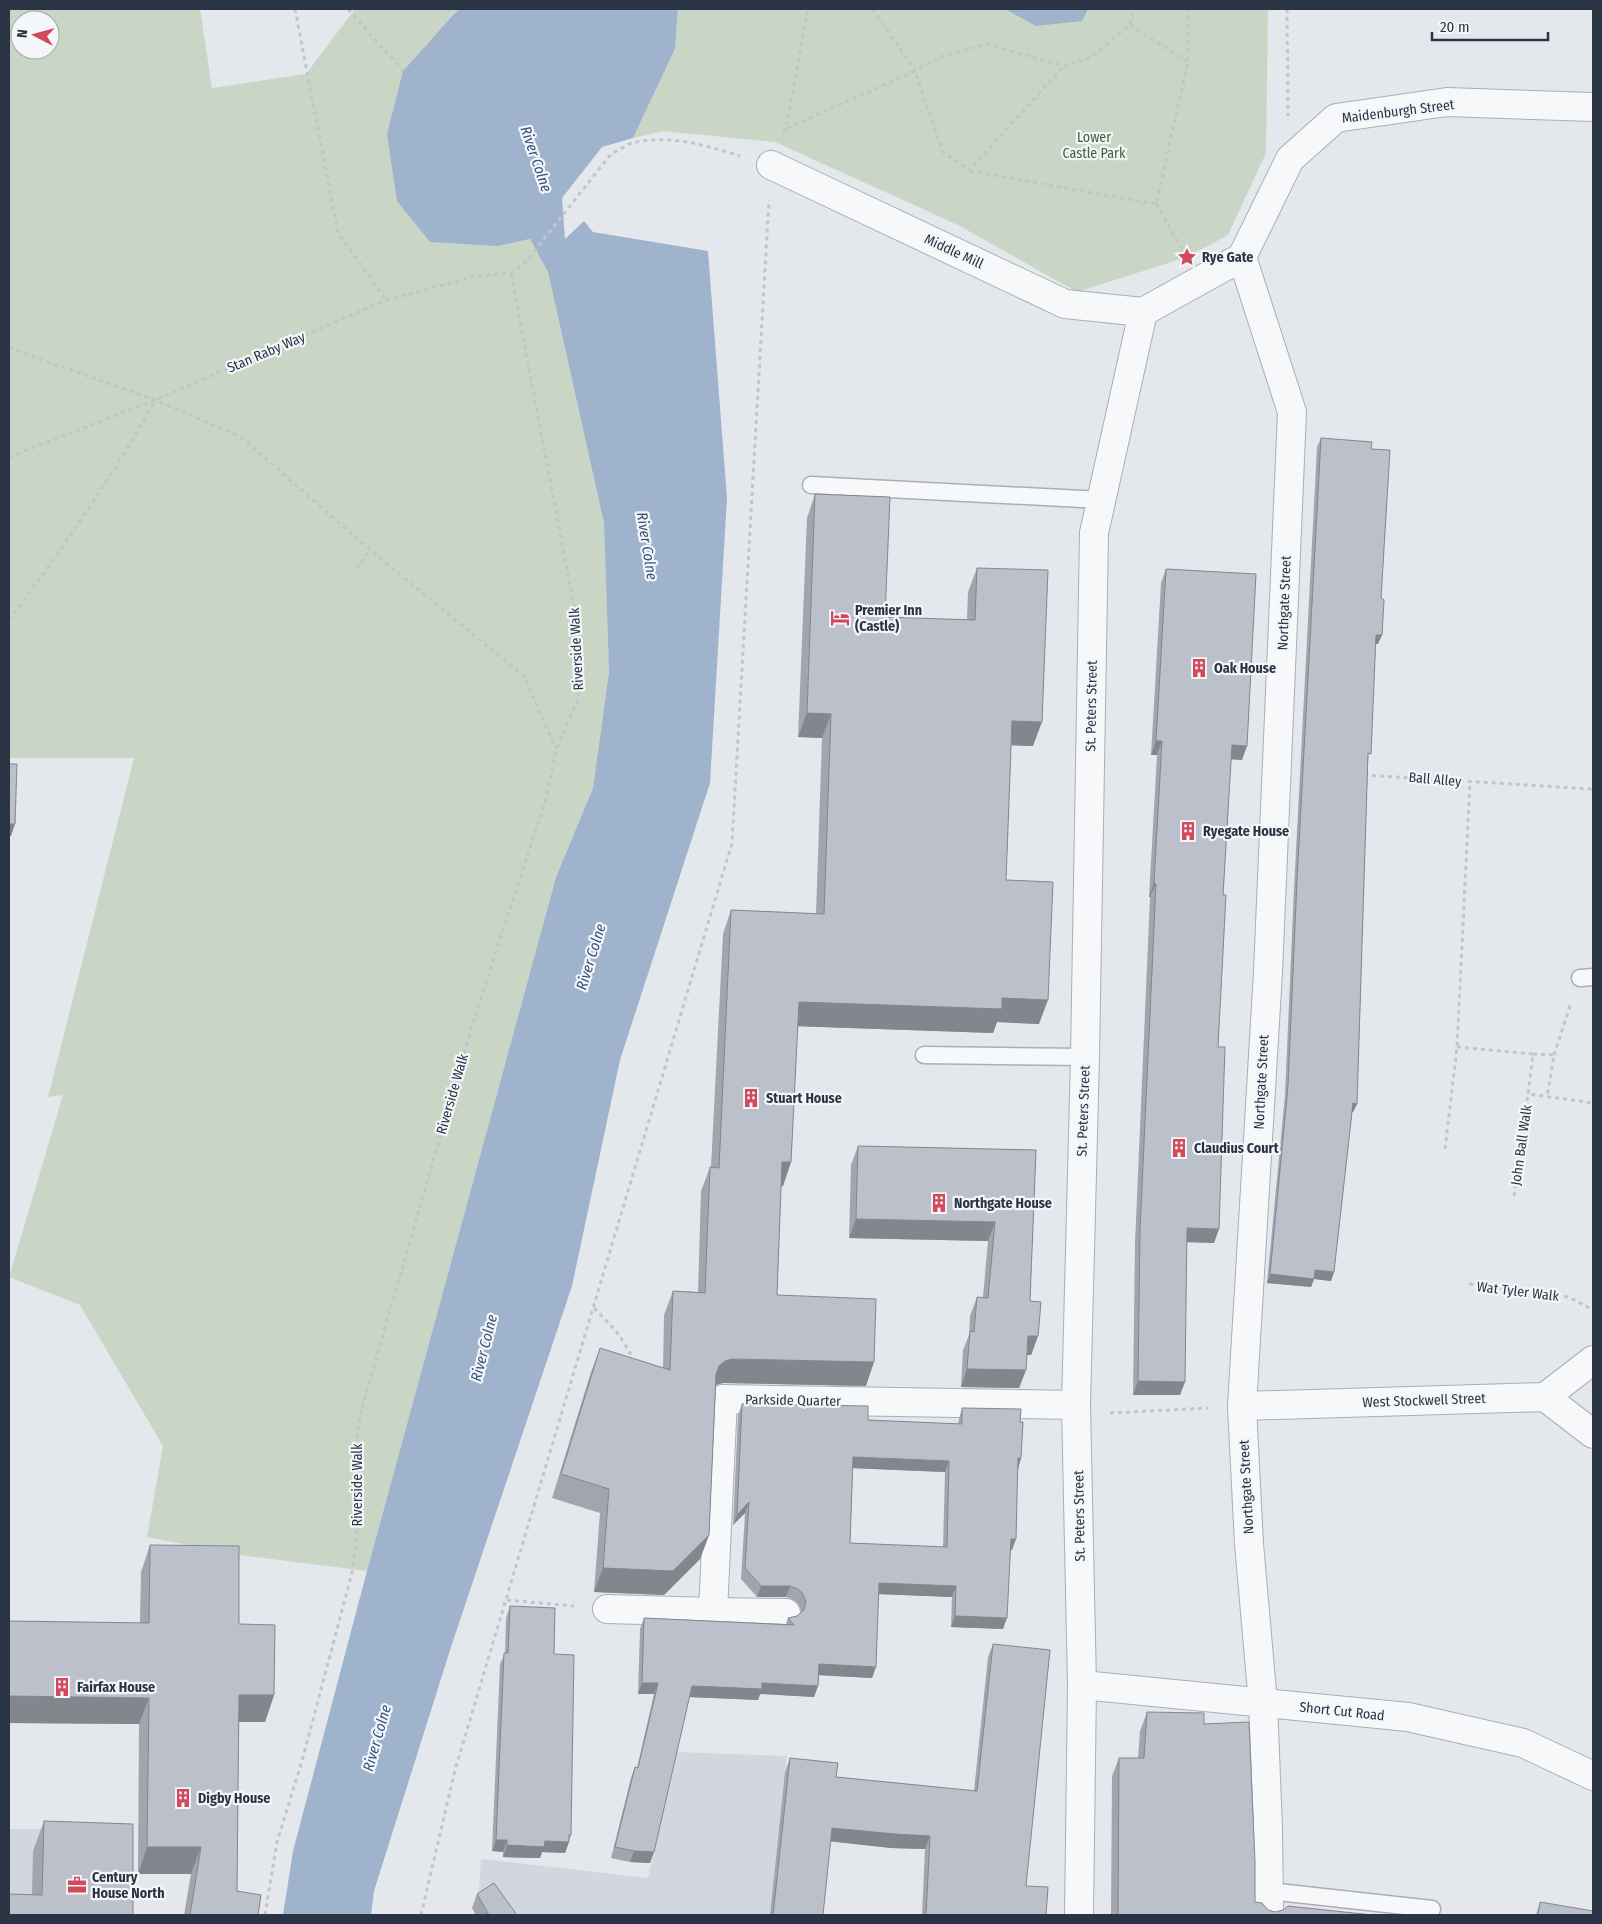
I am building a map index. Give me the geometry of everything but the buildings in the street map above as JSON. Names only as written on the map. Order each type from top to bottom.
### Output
[{"type":"street","name":"Maidenburgh Street","points":[[1242,257],[1290,159],[1336,118],[1447,102],[1593,107]]},
{"type":"street","name":"Middle Mill","points":[[771,165],[1064,304],[1143,312]]},
{"type":"street","points":[[1143,312],[1242,257]]},
{"type":"street","name":"Northgate Street","points":[[1242,257],[1292,412],[1268,972],[1242,1406],[1249,1544],[1263,1702],[1269,1903]]},
{"type":"street","name":"St. Peters Street","points":[[1080,1915],[1082,1685],[1076,1410],[1085,1057],[1094,533],[1143,312]]},
{"type":"street","points":[[1593,1360],[1545,1397],[1593,1434]]},
{"type":"street","name":"West Stockwell Street","points":[[1242,1406],[1545,1397]]},
{"type":"street","name":"Parkside Quarter","points":[[713,1612],[723,1399],[1076,1410]]},
{"type":"street","points":[[607,1609],[786,1614]]},
{"type":"street","name":"Short Cut Road","points":[[1082,1685],[1408,1717],[1523,1743],[1593,1776]]},
{"type":"lane","points":[[811,485],[1101,500]]},
{"type":"lane","points":[[924,1056],[1085,1057]]},
{"type":"lane","points":[[1269,1903],[1432,1909]]},
{"type":"path","points":[[295,9],[338,233],[386,300]]},
{"type":"path","points":[[348,9],[403,71]]},
{"type":"path","points":[[448,9],[454,14]]},
{"type":"path","points":[[781,135],[786,128],[808,9]]},
{"type":"path","points":[[873,9],[915,71],[943,152],[970,170],[1156,204]]},
{"type":"path","points":[[970,170],[1064,66],[1088,59],[1130,25],[1134,9]]},
{"type":"path","points":[[1187,9],[1188,62],[1156,204],[1201,280]]},
{"type":"path","points":[[1287,9],[1287,94],[1290,159]]},
{"type":"path","points":[[1130,25],[1188,62]]},
{"type":"path","points":[[786,128],[915,71],[940,57],[986,44],[1064,66]]},
{"type":"path","points":[[421,1915],[455,1770],[732,843],[771,165],[729,152],[662,138],[631,144],[611,154],[525,263],[511,274]]},
{"type":"path","name":"Stan Raby Way","points":[[9,457],[155,400],[386,300],[477,276],[511,274]]},
{"type":"path","name":"Riverside Walk","points":[[265,1915],[277,1842],[302,1761],[353,1569],[358,1531],[356,1445],[361,1412],[475,1016],[546,799],[556,750],[578,696],[576,617],[511,274]]},
{"type":"path","points":[[9,348],[155,400],[241,437],[370,550],[524,676],[556,750]]},
{"type":"path","points":[[9,620],[46,571],[123,456],[155,400]]},
{"type":"path","points":[[357,569],[370,550]]},
{"type":"path","name":"Ball Alley","points":[[1361,775],[1593,789]]},
{"type":"path","points":[[1445,1149],[1457,1047],[1470,782]]},
{"type":"path","name":"John Ball Walk","points":[[1547,1097],[1554,1055],[1586,977]]},
{"type":"path","points":[[1457,1047],[1554,1055]]},
{"type":"path","name":"John Ball Walk","points":[[1514,1196],[1533,1054]]},
{"type":"path","name":"John Ball Walk","points":[[1528,1094],[1593,1103]]},
{"type":"path","name":"Wat Tyler Walk","points":[[1469,1284],[1569,1297],[1593,1310]]},
{"type":"path","points":[[594,1308],[614,1328],[628,1348],[635,1365]]},
{"type":"path","points":[[1076,1410],[1242,1406]]},
{"type":"path","points":[[507,1600],[607,1609]]},
{"type":"shaded area","points":[[677,1752],[787,1756],[770,1915],[477,1915],[481,1859],[648,1878]]},
{"type":"shaded area","points":[[9,1829],[127,1830],[9,1915]]},
{"type":"green space","points":[[9,9],[200,9],[212,88],[306,74],[355,9],[460,9],[403,71],[498,246],[530,239],[548,272],[604,523],[609,672],[593,788],[556,877],[367,1571],[240,1555],[147,1537],[163,1446],[80,1305],[9,1277],[63,1095],[48,1097],[134,758],[9,758]]},
{"type":"green space","name":"Lower Castle Park","points":[[678,9],[1268,9],[1266,153],[1228,235],[1187,257],[1077,292],[958,225],[775,142],[663,131],[633,138],[675,49]]},
{"type":"water","name":"River Colne","points":[[460,9],[678,9],[675,49],[633,138],[602,147],[562,198],[565,239],[584,221],[593,232],[708,251],[727,498],[710,783],[620,1060],[572,1286],[451,1647],[374,1891],[371,1915],[283,1915],[293,1851],[367,1571],[556,877],[593,788],[609,672],[604,523],[548,272],[530,239],[498,246],[430,242],[397,201],[387,134],[403,71]]},
{"type":"water","points":[[1005,9],[1088,9],[1082,21],[1036,26]]},
{"type":"place","name":"Rye Gate","points":[[1187,257]]},
{"type":"place","name":"Premier Inn (Castle)","points":[[840,618]]},
{"type":"place","name":"Oak House","points":[[1199,668]]},
{"type":"place","name":"Ryegate House","points":[[1188,831]]},
{"type":"place","name":"Stuart House","points":[[751,1098]]},
{"type":"place","name":"Claudius Court","points":[[1179,1148]]},
{"type":"place","name":"Northgate House","points":[[939,1203]]},
{"type":"place","name":"Fairfax House","points":[[62,1687]]},
{"type":"place","name":"Digby House","points":[[183,1798]]},
{"type":"place","name":"Century House North","points":[[77,1885]]}]
